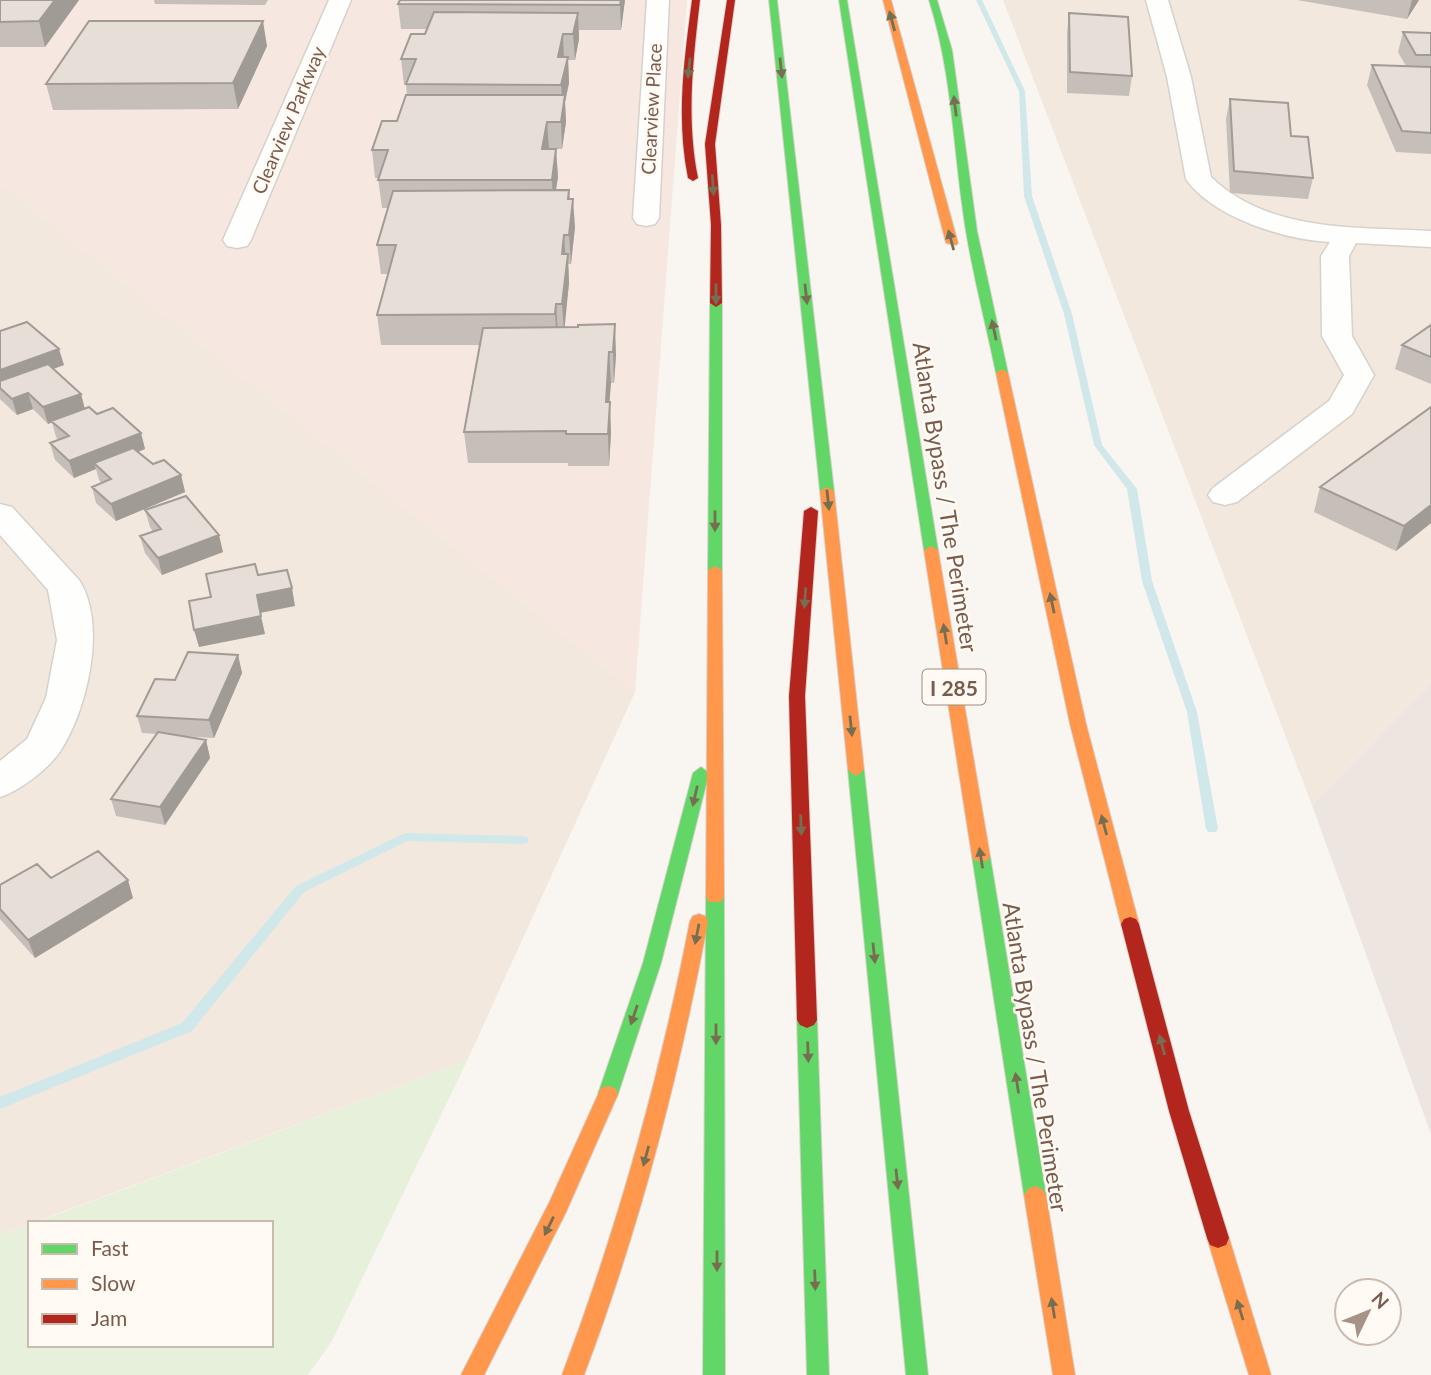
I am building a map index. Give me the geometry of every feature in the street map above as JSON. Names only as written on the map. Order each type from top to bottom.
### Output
[{"type":"highway","points":[[696,0],[685,112],[686,156],[701,202],[716,225]]},
{"type":"highway","points":[[714,1375],[716,225],[710,144],[730,0]]},
{"type":"highway","points":[[773,0],[819,408],[917,1375]]},
{"type":"highway","name":"Atlanta Bypass / The Perimeter","points":[[843,0],[1064,1375]]},
{"type":"highway","points":[[887,0],[955,253]]},
{"type":"highway","points":[[933,0],[940,18],[952,86],[968,213],[1077,724],[1179,1111],[1260,1375]]},
{"type":"highway","points":[[973,319],[1024,468]]},
{"type":"highway","points":[[818,1375],[797,696],[819,408]]},
{"type":"highway","points":[[472,1375],[522,1283],[587,1146],[615,1071],[653,960],[680,865],[701,769],[715,681]]},
{"type":"highway","points":[[573,1375],[633,1201],[672,1056],[698,931],[716,818]]},
{"type":"highway","points":[[1179,1111],[1218,1296]]},
{"type":"street","name":"Clearview Parkway","points":[[237,240],[340,0]]},
{"type":"street","name":"Clearview Place","points":[[646,218],[657,0]]},
{"type":"street","points":[[1157,0],[1179,77],[1199,179],[1212,192],[1245,211],[1275,223],[1314,233],[1431,239]]},
{"type":"street","points":[[1225,495],[1348,400],[1359,375],[1337,336],[1335,256],[1347,236]]},
{"type":"street","points":[[0,514],[66,588],[76,640],[65,698],[43,747],[0,783]]},
{"type":"shaded area","points":[[0,0],[687,0],[635,692],[0,183]]},
{"type":"shaded area","points":[[1003,0],[1431,0],[1431,684],[1312,805]]},
{"type":"shaded area","points":[[0,183],[635,692],[467,1061],[38,1221],[28,1221],[28,1225],[0,1235]]},
{"type":"shaded area","points":[[1431,684],[1431,1134],[1312,805]]},
{"type":"green space","points":[[467,1061],[332,1341],[308,1375],[0,1375],[0,1235],[28,1225],[28,1347],[273,1347],[273,1221],[39,1221]]},
{"type":"building","points":[[0,0],[55,0],[39,21],[0,22]]},
{"type":"building","points":[[400,0],[621,0],[620,5],[398,4]]},
{"type":"building","points":[[434,12],[578,13],[573,34],[563,34],[558,57],[568,57],[561,85],[406,84],[416,59],[401,59],[411,34],[425,34]]},
{"type":"building","points":[[1069,13],[1128,17],[1132,76],[1070,72]]},
{"type":"building","points":[[89,21],[263,21],[233,83],[46,84]]},
{"type":"building","points":[[1403,32],[1431,33],[1431,55],[1416,55]]},
{"type":"building","points":[[1372,65],[1431,67],[1431,133],[1402,131]]},
{"type":"building","points":[[406,95],[565,95],[561,122],[547,122],[542,149],[556,149],[552,180],[378,180],[388,150],[372,150],[382,121],[397,121]]},
{"type":"building","points":[[1230,99],[1288,103],[1291,136],[1308,137],[1313,178],[1234,171]]},
{"type":"building","points":[[569,190],[568,199],[573,199],[569,235],[564,235],[562,254],[568,254],[562,304],[556,304],[555,314],[377,315],[396,245],[377,245],[393,191]]},
{"type":"building","points":[[27,322],[59,349],[0,370],[0,331]]},
{"type":"building","points":[[615,324],[613,352],[609,352],[606,402],[610,402],[608,434],[566,434],[566,431],[464,432],[483,328]]},
{"type":"building","points":[[1431,325],[1431,357],[1402,345]]},
{"type":"building","points":[[48,364],[81,394],[43,407],[28,393],[12,399],[0,388],[0,381]]},
{"type":"building","points":[[89,407],[97,414],[113,408],[141,433],[69,461],[50,443],[69,436],[51,421]]},
{"type":"building","points":[[1431,407],[1431,505],[1404,526],[1320,487]]},
{"type":"building","points":[[133,448],[153,464],[164,460],[181,475],[111,504],[92,487],[111,479],[94,463]]},
{"type":"building","points":[[186,496],[219,535],[158,558],[140,536],[161,529],[145,510]]},
{"type":"building","points":[[255,564],[258,575],[287,570],[292,588],[257,595],[261,616],[194,630],[189,601],[211,597],[206,574]]},
{"type":"building","points":[[188,652],[238,655],[209,720],[137,716],[155,679],[175,680]]},
{"type":"building","points":[[158,732],[206,740],[160,807],[111,799]]},
{"type":"building","points":[[98,851],[128,880],[28,940],[0,909],[0,885],[37,864],[51,878]]},
{"type":"waterway","points":[[979,0],[1022,91],[1028,196],[1068,314],[1098,445],[1132,489],[1147,581],[1192,712],[1212,829]]},
{"type":"waterway","points":[[0,1103],[187,1027],[300,889],[405,837],[523,840]]},
{"type":"traffic: fast","points":[[773,0],[827,491]]},
{"type":"traffic: fast","points":[[843,0],[931,550]]},
{"type":"traffic: fast","points":[[933,0],[948,50],[971,231],[1002,373]]},
{"type":"traffic: fast","points":[[715,570],[716,303]]},
{"type":"traffic: fast","points":[[856,770],[917,1375]]},
{"type":"traffic: fast","points":[[608,1094],[652,963],[701,773]]},
{"type":"traffic: fast","points":[[981,856],[1035,1195]]},
{"type":"traffic: fast","points":[[714,1375],[715,897]]},
{"type":"traffic: fast","points":[[807,1020],[818,1375]]},
{"type":"traffic: slow","points":[[887,0],[952,243]]},
{"type":"traffic: slow","points":[[1002,373],[1078,724],[1130,924]]},
{"type":"traffic: slow","points":[[827,491],[856,770]]},
{"type":"traffic: slow","points":[[931,550],[981,856]]},
{"type":"traffic: slow","points":[[715,570],[715,897]]},
{"type":"traffic: slow","points":[[573,1375],[613,1264],[647,1151],[676,1037],[699,921]]},
{"type":"traffic: slow","points":[[472,1375],[559,1205],[608,1094]]},
{"type":"traffic: slow","points":[[1035,1195],[1064,1375]]},
{"type":"traffic: slow","points":[[1218,1238],[1260,1375]]},
{"type":"traffic: jam","points":[[693,178],[686,133],[686,111],[696,0]]},
{"type":"traffic: jam","points":[[716,303],[716,225],[710,144],[731,0]]},
{"type":"traffic: jam","points":[[807,1020],[797,696],[811,511]]},
{"type":"traffic: jam","points":[[1130,924],[1179,1111],[1218,1238]]}]
